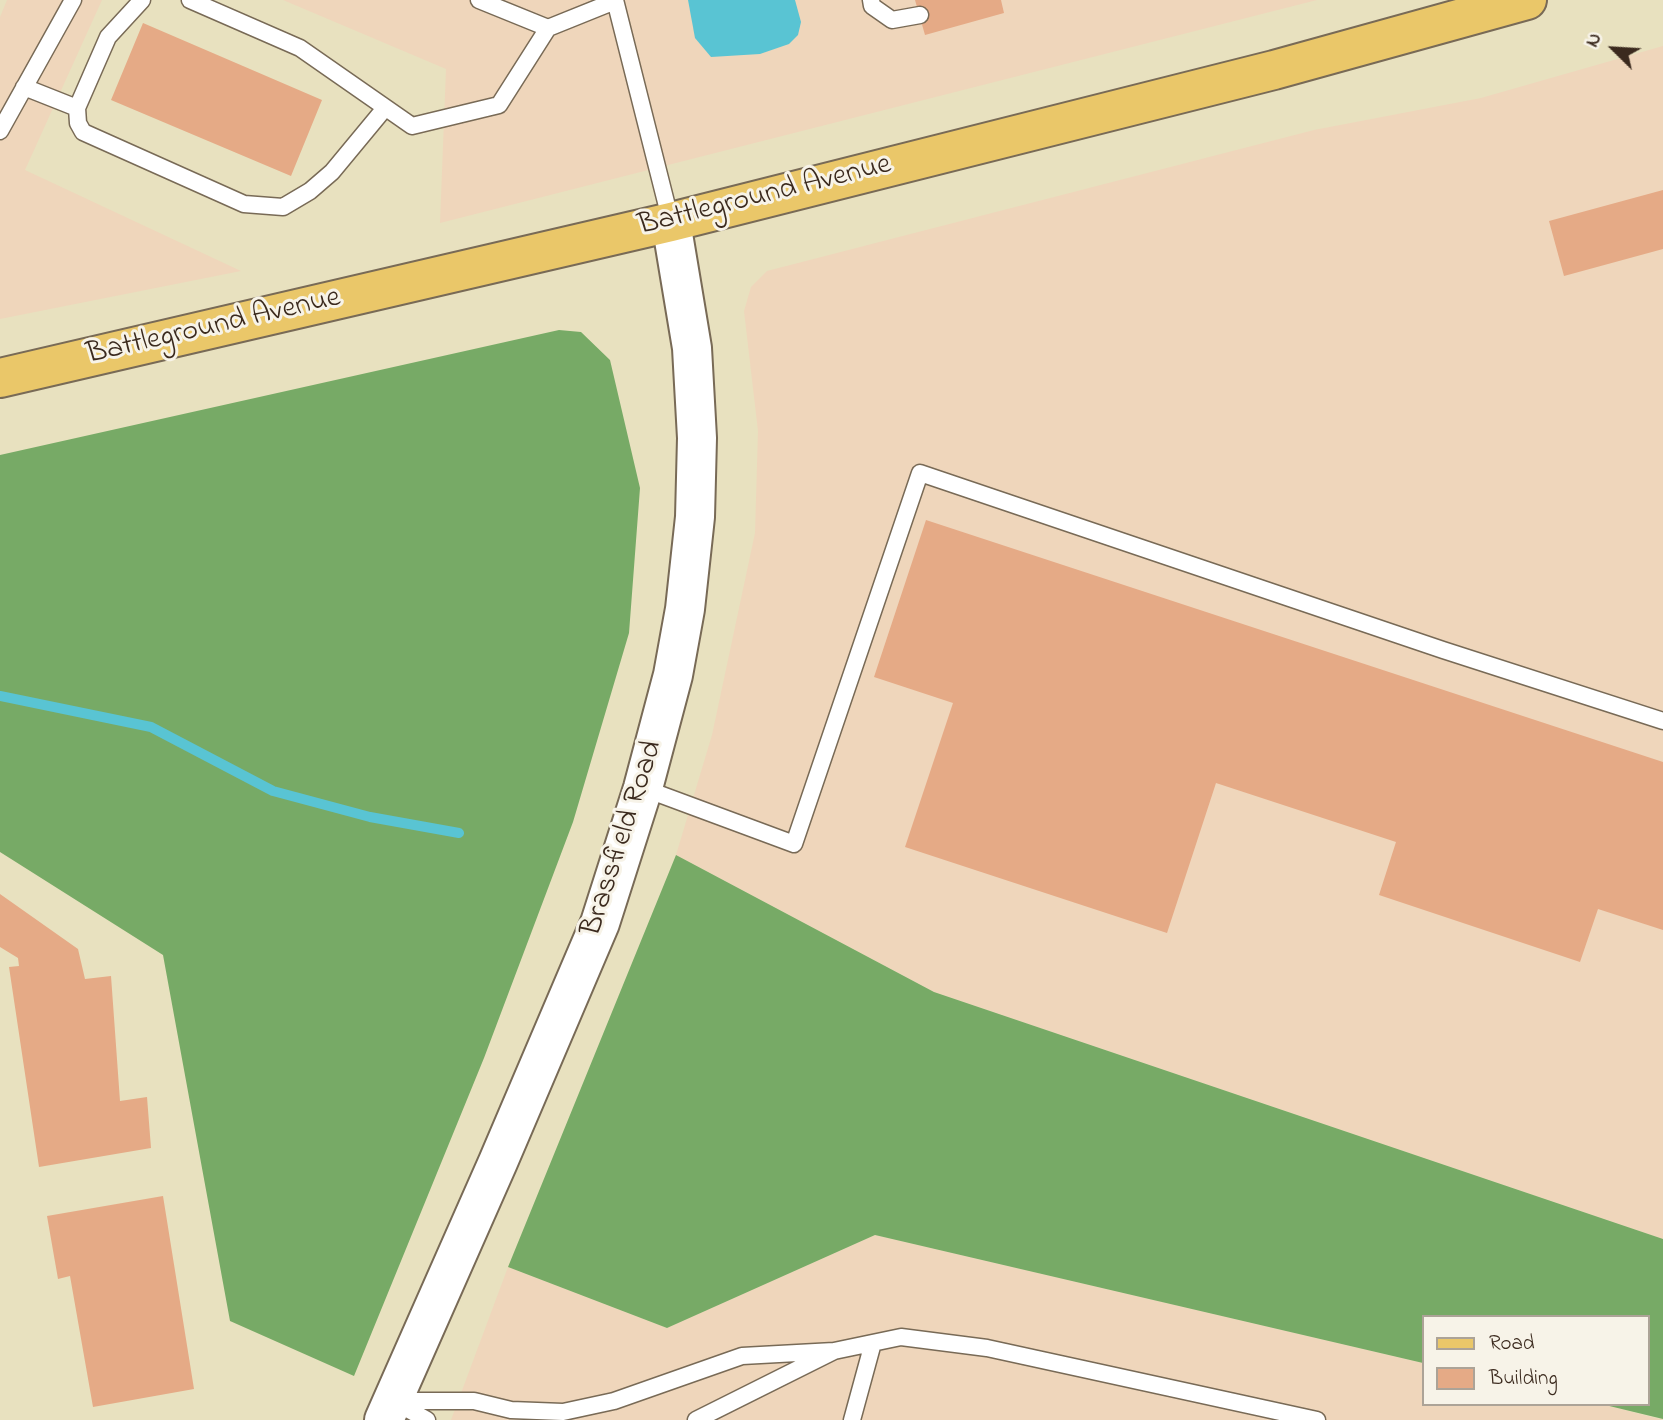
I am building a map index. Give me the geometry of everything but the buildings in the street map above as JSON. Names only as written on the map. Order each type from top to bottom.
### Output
[{"type":"main road","name":"Battleground Avenue","points":[[0,378],[671,222],[1274,69],[1527,0]]},
{"type":"street","name":"Brassfield Road","points":[[389,1410],[600,923],[643,788],[673,676],[685,609],[695,517],[697,438],[692,348],[671,222]]},
{"type":"lane","points":[[0,131],[73,0]]},
{"type":"lane","points":[[142,0],[108,37],[78,108],[78,123],[83,132],[244,204],[283,206],[310,191],[332,172],[385,108]]},
{"type":"lane","points":[[190,0],[300,48],[412,126],[499,106],[548,28],[615,1],[671,222]]},
{"type":"lane","points":[[479,0],[548,28]]},
{"type":"lane","points":[[871,0],[872,6],[892,20],[920,15]]},
{"type":"lane","points":[[24,87],[78,108]]},
{"type":"lane","points":[[643,788],[794,844],[920,473],[1443,650],[1663,721]]},
{"type":"lane","points":[[389,1410],[474,1401],[511,1410],[563,1412],[614,1401],[742,1356],[834,1351],[901,1337],[987,1348],[1317,1420]]},
{"type":"lane","points":[[852,1420],[873,1343]]},
{"type":"lane","points":[[696,1420],[834,1351]]},
{"type":"lane","points":[[389,1410],[427,1420]]},
{"type":"shaded area","points":[[7,0],[102,0],[25,170],[241,271],[0,319],[0,17]]},
{"type":"shaded area","points":[[283,0],[1317,0],[440,223],[446,69]]},
{"type":"shaded area","points":[[1663,46],[1663,1239],[934,992],[676,855],[712,735],[755,533],[758,431],[744,311],[751,287],[767,271],[1314,130],[1481,98]]},
{"type":"shaded area","points":[[875,1235],[1422,1363],[1422,1406],[1609,1406],[1663,1420],[451,1420],[508,1267],[667,1328]]},
{"type":"green space","points":[[559,330],[581,332],[610,360],[640,488],[629,633],[573,822],[484,1058],[354,1376],[230,1321],[163,955],[0,852],[0,455]]},
{"type":"green space","points":[[676,855],[934,992],[1663,1239],[1663,1419],[1609,1406],[1649,1406],[1649,1315],[1422,1315],[1422,1363],[875,1235],[667,1328],[508,1267]]},
{"type":"water","points":[[688,0],[795,0],[801,22],[798,35],[789,44],[760,54],[711,57],[695,38]]},
{"type":"waterway","points":[[0,696],[151,727],[273,791],[370,817],[459,833]]}]
